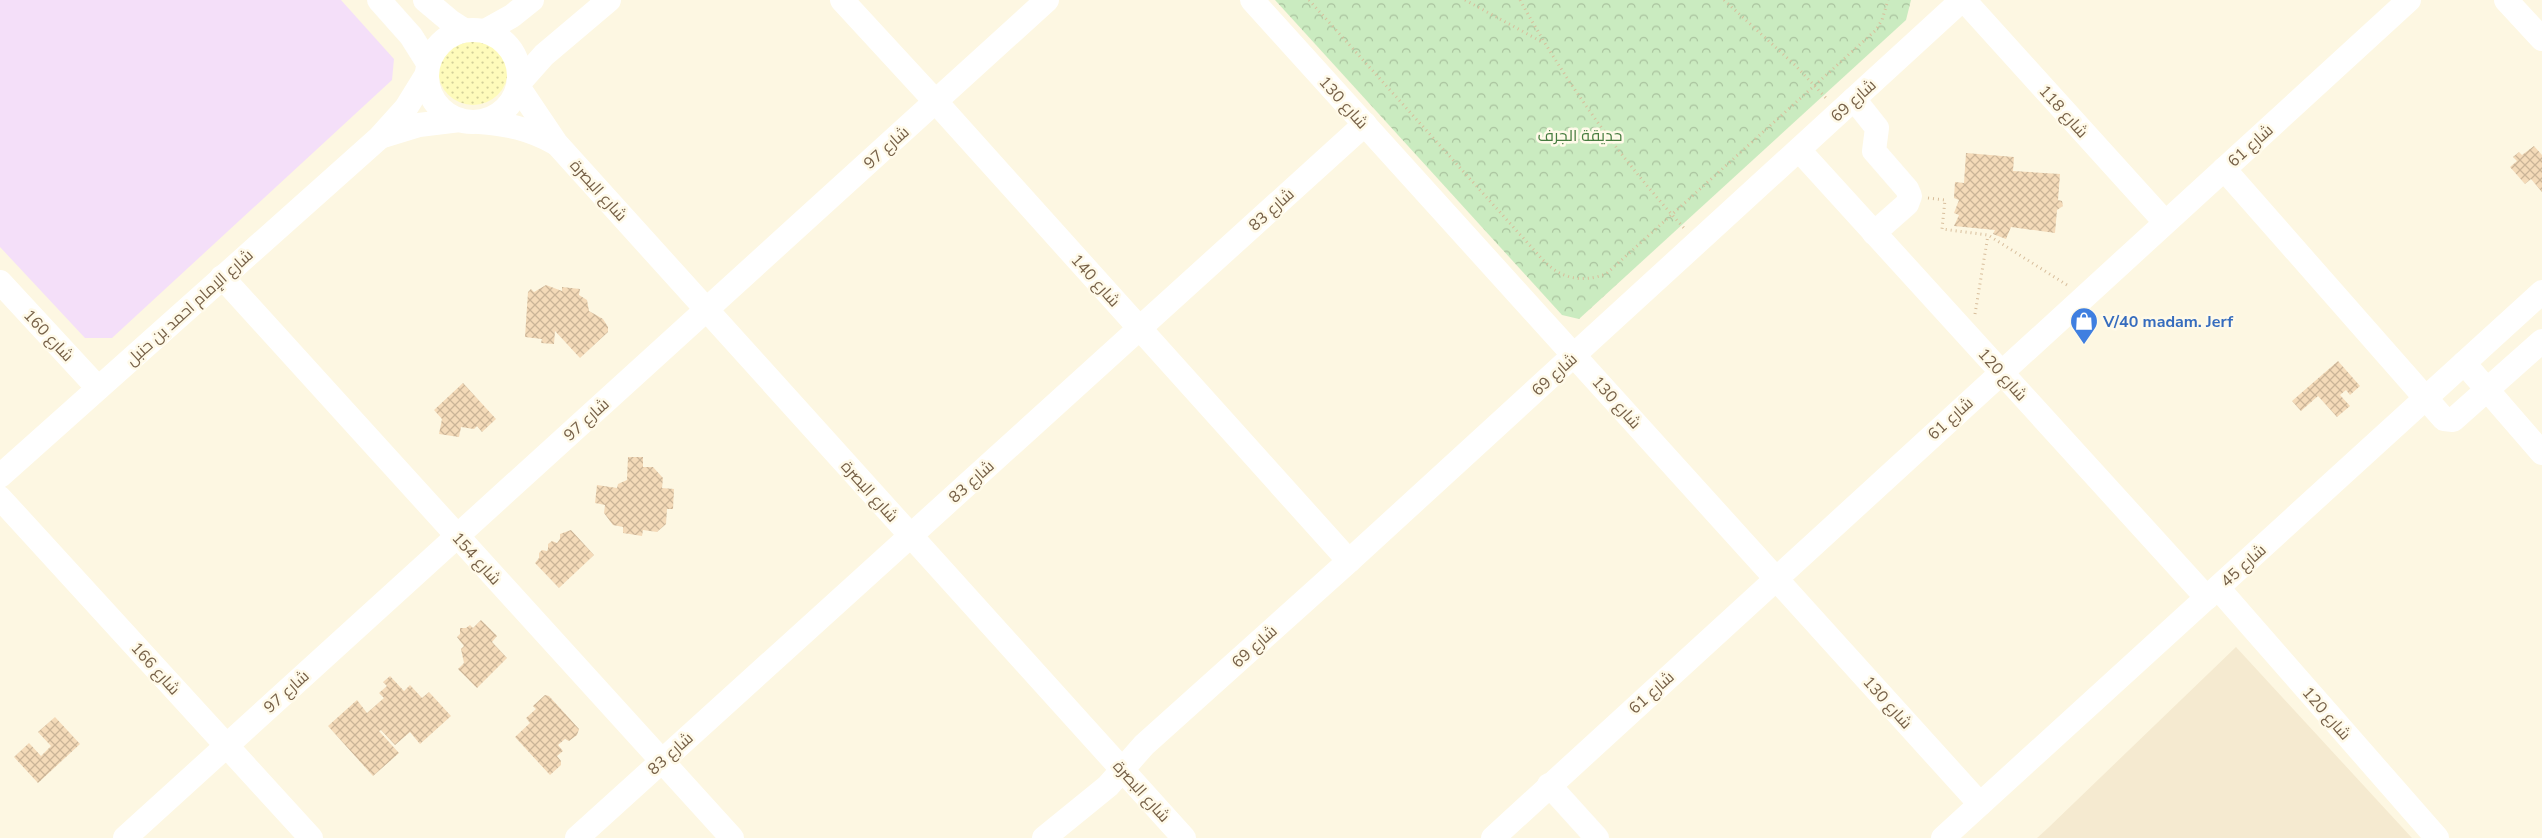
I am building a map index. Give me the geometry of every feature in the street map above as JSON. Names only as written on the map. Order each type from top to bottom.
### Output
[{"type":"street","points":[[379,0],[411,36],[427,69],[430,94],[442,111],[469,121],[499,115],[514,98],[519,85],[520,70],[512,50],[504,41],[450,22],[425,0]]},
{"type":"street","points":[[427,69],[432,53],[445,38],[475,30],[512,16],[532,0]]},
{"type":"street","points":[[519,85],[544,56],[609,0]]},
{"type":"street","name":"شارع 140","points":[[842,0],[1349,561]]},
{"type":"street","name":"شارع 97","points":[[125,838],[1047,0]]},
{"type":"street","name":"شارع 130","points":[[1252,0],[1980,804]]},
{"type":"street","name":"شارع 69","points":[[1044,838],[1119,766],[1349,561],[1963,0]]},
{"type":"street","name":"شارع 118","points":[[1963,0],[2165,222]]},
{"type":"street","name":"شارع 61","points":[[1493,838],[2408,0]]},
{"type":"street","points":[[2506,0],[2542,39]]},
{"type":"street","name":"شارع الإمام احمد بن حنبل","points":[[0,476],[380,138],[406,108],[427,69]]},
{"type":"street","name":"شارع البصرة","points":[[519,85],[556,143],[1184,838]]},
{"type":"street","points":[[1847,106],[1877,128],[1874,151],[1907,189],[1910,196],[1907,204],[1874,233]]},
{"type":"street","name":"شارع الإمام احمد بن حنبل","points":[[380,138],[419,125],[469,121]]},
{"type":"street","name":"شارع البصرة","points":[[469,121],[518,127],[537,133],[556,143]]},
{"type":"street","name":"شارع 83","points":[[577,838],[1364,124]]},
{"type":"street","name":"شارع 120","points":[[1799,150],[2001,372],[2212,593],[2437,838]]},
{"type":"street","points":[[2224,169],[2444,419],[2450,421],[2542,341],[2517,313]]},
{"type":"street","name":"شارع 154","points":[[222,278],[732,838]]},
{"type":"street","name":"شارع 160","points":[[0,282],[98,388]]},
{"type":"street","name":"شارع 45","points":[[1943,838],[2542,292]]},
{"type":"street","points":[[2464,363],[2542,453]]},
{"type":"street","name":"شارع 166","points":[[0,498],[311,838]]},
{"type":"street","name":"شارع 69","points":[[1035,838],[1091,779],[1119,766]]},
{"type":"street","points":[[1549,785],[1597,838]]},
{"type":"path","points":[[1308,0],[1543,260],[1561,275],[1584,280],[1606,274],[1876,30],[1882,20],[1888,0]]},
{"type":"path","points":[[1465,0],[1544,44]]},
{"type":"path","points":[[1520,0],[1544,44],[1613,145],[1697,243]]},
{"type":"path","points":[[1724,0],[1773,44],[1814,86],[1847,106]]},
{"type":"path","points":[[1910,196],[1944,200],[1942,229],[1988,235],[2084,296]]},
{"type":"path","points":[[1972,340],[1988,235]]},
{"type":"shaded area","points":[[0,0],[341,0],[394,59],[392,80],[112,338],[85,338],[0,247]]},
{"type":"shaded area","points":[[2236,647],[2412,838],[2037,838],[2048,828]]},
{"type":"green space","name":"حديقة الجرف","points":[[1275,0],[1911,0],[1906,20],[1579,319],[1562,315]]},
{"type":"sand","points":[[473,35],[486,38],[498,45],[505,57],[508,70],[505,83],[498,95],[486,102],[473,105],[460,102],[448,95],[441,83],[438,70],[441,57],[448,45],[460,38]]},
{"type":"building","points":[[2534,146],[2542,155],[2542,192],[2531,179],[2525,184],[2510,167],[2517,161],[2513,157],[2519,152],[2522,155]]},
{"type":"building","points":[[1966,153],[2014,157],[2013,171],[2060,174],[2058,200],[2062,201],[2063,206],[2057,210],[2055,233],[2011,227],[2006,239],[1993,234],[1995,230],[1954,226],[1959,215],[1954,213],[1959,200],[1954,198],[1955,182],[1964,183]]},
{"type":"building","points":[[546,285],[562,291],[562,287],[580,289],[579,295],[587,300],[589,311],[603,319],[608,327],[608,332],[580,358],[555,331],[554,344],[541,343],[542,339],[525,337],[528,292],[531,289],[534,292]]},
{"type":"building","points":[[2338,361],[2360,386],[2350,395],[2346,390],[2340,395],[2350,406],[2337,417],[2318,396],[2301,411],[2292,401]]},
{"type":"building","points":[[463,383],[496,419],[482,432],[477,426],[474,429],[461,427],[459,437],[439,434],[442,419],[434,410]]},
{"type":"building","points":[[628,457],[643,457],[643,467],[653,467],[663,478],[662,488],[674,489],[673,509],[667,509],[666,524],[657,532],[643,530],[642,536],[623,533],[623,527],[613,525],[604,513],[605,505],[595,503],[597,485],[617,488],[618,484],[627,480]]},
{"type":"building","points":[[571,530],[594,555],[559,588],[535,563],[542,550],[547,551],[548,544],[552,541],[557,543],[560,539],[560,534]]},
{"type":"building","points":[[481,620],[497,636],[492,642],[507,658],[477,688],[458,669],[464,663],[461,649],[464,646],[457,637],[460,634],[460,628],[466,628],[470,625],[473,628]]},
{"type":"building","points":[[390,676],[404,691],[410,685],[422,698],[429,692],[451,716],[420,744],[410,732],[395,745],[381,730],[379,731],[399,753],[373,776],[328,726],[357,700],[367,713],[384,698],[379,693],[387,686],[383,682]]},
{"type":"building","points":[[545,695],[549,696],[579,729],[577,735],[569,741],[565,739],[558,745],[563,751],[557,756],[561,761],[561,765],[550,775],[515,737],[530,723],[526,718],[536,709],[533,706]]},
{"type":"building","points":[[55,717],[80,744],[38,783],[14,757],[29,743],[41,756],[51,746],[38,732]]},
{"type":"place","name":"V/40 madam. Jerf","points":[[2084,345]]}]
